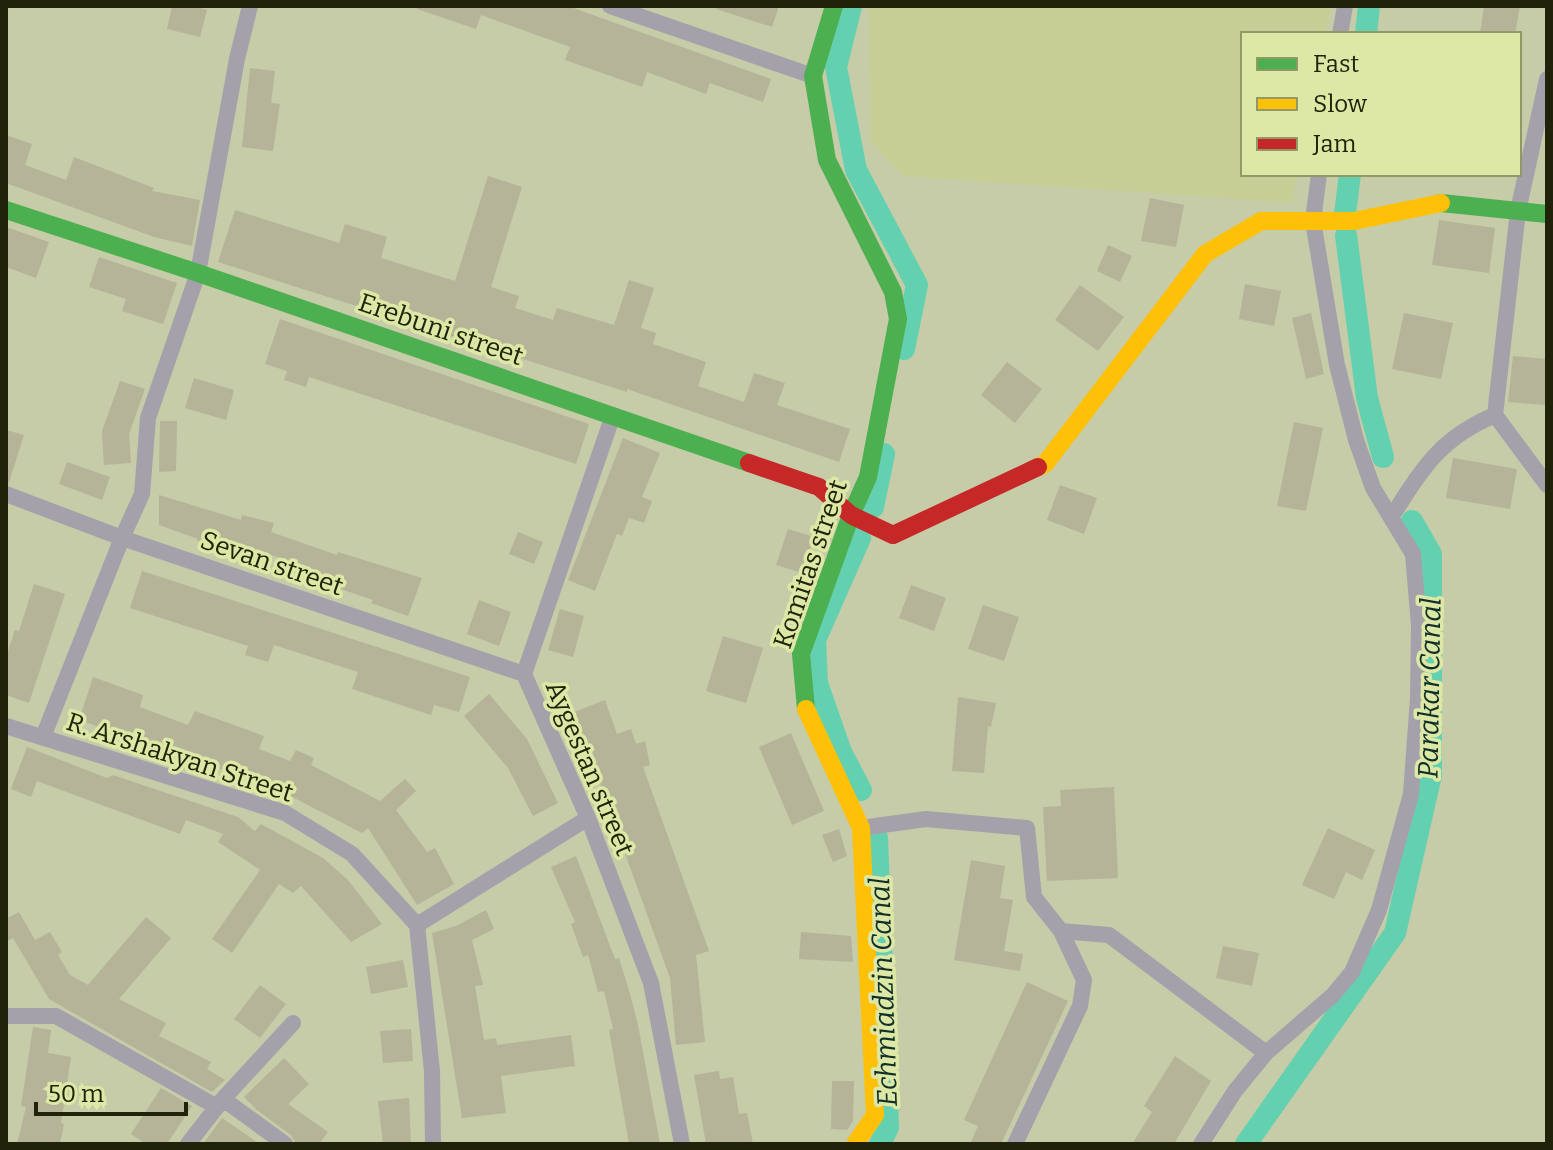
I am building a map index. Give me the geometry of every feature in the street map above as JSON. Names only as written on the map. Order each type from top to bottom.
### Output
[{"type":"street","points":[[43,737],[142,494],[148,418],[198,273],[237,59],[250,6]]},
{"type":"street","points":[[610,6],[813,76]]},
{"type":"street","name":"Komitas street","points":[[834,6],[813,76],[827,160],[893,292],[898,319],[868,477],[851,515],[801,654],[806,710],[861,828],[875,1115],[855,1144]]},
{"type":"street","points":[[1340,32],[1345,6]]},
{"type":"street","points":[[1547,79],[1518,211],[1495,415],[1547,485]]},
{"type":"street","points":[[1201,1144],[1235,1091],[1266,1053],[1333,995],[1352,972],[1379,910],[1411,794],[1418,698],[1419,625],[1413,554],[1373,488],[1356,440],[1337,365],[1313,221],[1319,176]]},
{"type":"street","points":[[1313,221],[1354,221],[1439,203],[1547,214]]},
{"type":"street","name":"Erebuni street","points":[[6,210],[819,487],[851,515],[893,535],[1045,464],[1205,254],[1261,221],[1313,221]]},
{"type":"street","name":"Aygestan street","points":[[613,415],[524,674],[588,818],[651,983],[682,1144]]},
{"type":"street","points":[[1392,516],[1424,466],[1442,447],[1468,427],[1495,415]]},
{"type":"street","name":"Sevan street","points":[[6,494],[122,538],[524,674]]},
{"type":"street","name":"R. Arshakyan Street","points":[[6,726],[285,813],[352,854],[417,925]]},
{"type":"street","points":[[433,1144],[432,1071],[417,925],[588,818]]},
{"type":"street","points":[[861,828],[926,819],[1027,828],[1034,897],[1061,931],[1084,980],[1080,1006],[1015,1144]]},
{"type":"street","points":[[1061,931],[1109,935],[1266,1053]]},
{"type":"street","points":[[6,1016],[56,1016],[220,1103],[285,1144]]},
{"type":"street","points":[[188,1144],[220,1103],[293,1023]]},
{"type":"shaded area","points":[[869,6],[1331,6],[1325,32],[1241,32],[1241,176],[1297,176],[1292,203],[903,176],[871,144]]},
{"type":"building","points":[[172,6],[207,10],[200,37],[167,29]]},
{"type":"building","points":[[418,6],[568,6],[771,79],[763,102],[710,83],[706,94],[647,72],[642,87],[565,60],[570,47],[481,15],[476,29],[417,9]]},
{"type":"building","points":[[717,6],[779,6],[772,27],[716,9]]},
{"type":"building","points":[[1484,6],[1520,6],[1515,32],[1480,32]]},
{"type":"building","points":[[250,68],[275,71],[271,103],[280,104],[273,151],[242,147]]},
{"type":"building","points":[[6,135],[32,144],[25,165],[66,180],[74,157],[154,188],[152,191],[200,200],[192,246],[154,237],[6,183]]},
{"type":"building","points":[[488,176],[522,187],[491,287],[519,296],[515,308],[553,320],[557,308],[614,325],[629,280],[654,288],[641,328],[656,333],[653,344],[706,362],[698,386],[744,402],[754,373],[785,383],[777,405],[850,429],[839,462],[627,389],[627,392],[218,262],[235,210],[339,243],[345,224],[387,237],[381,258],[455,281]]},
{"type":"building","points":[[1150,198],[1184,205],[1176,247],[1141,241]]},
{"type":"building","points":[[1439,220],[1495,228],[1489,273],[1432,265]]},
{"type":"building","points":[[6,227],[49,242],[36,278],[6,267]]},
{"type":"building","points":[[1108,245],[1132,256],[1120,282],[1097,271]]},
{"type":"building","points":[[99,257],[177,283],[163,324],[122,311],[126,299],[89,287]]},
{"type":"building","points":[[1245,284],[1281,291],[1274,326],[1239,319]]},
{"type":"building","points":[[1080,285],[1124,317],[1098,351],[1055,320]]},
{"type":"building","points":[[1311,313],[1324,374],[1306,379],[1292,318]]},
{"type":"building","points":[[1404,313],[1453,323],[1441,379],[1392,369]]},
{"type":"building","points":[[280,319],[589,424],[576,464],[309,377],[306,387],[284,380],[287,371],[265,364]]},
{"type":"building","points":[[1513,356],[1547,359],[1547,405],[1508,402]]},
{"type":"building","points":[[1007,362],[1042,389],[1015,423],[981,395]]},
{"type":"building","points":[[194,378],[234,390],[226,420],[185,408]]},
{"type":"building","points":[[120,381],[145,389],[129,434],[131,463],[104,465],[102,431]]},
{"type":"building","points":[[160,421],[177,421],[176,471],[159,472]]},
{"type":"building","points":[[1294,422],[1323,428],[1306,511],[1277,506]]},
{"type":"building","points":[[6,430],[24,435],[9,482],[6,482]]},
{"type":"building","points":[[623,438],[660,453],[642,497],[652,501],[644,523],[629,518],[622,536],[617,534],[595,591],[568,580]]},
{"type":"building","points":[[1453,458],[1517,469],[1510,509],[1446,498]]},
{"type":"building","points":[[67,462],[110,477],[102,500],[59,484]]},
{"type":"building","points":[[1060,485],[1097,498],[1084,534],[1047,520]]},
{"type":"building","points":[[159,495],[241,520],[242,515],[274,523],[271,532],[337,555],[338,552],[422,578],[408,616],[371,603],[373,600],[282,569],[285,559],[226,543],[225,549],[159,525]]},
{"type":"building","points":[[788,529],[814,537],[802,573],[776,565]]},
{"type":"building","points":[[518,532],[543,542],[534,564],[509,554]]},
{"type":"building","points":[[142,571],[470,677],[459,712],[434,705],[431,715],[352,689],[358,672],[274,645],[268,662],[245,655],[248,646],[130,608]]},
{"type":"building","points":[[34,584],[65,594],[29,703],[6,695],[6,657],[15,630],[19,631]]},
{"type":"building","points":[[911,585],[946,598],[934,631],[899,618]]},
{"type":"building","points":[[479,600],[511,612],[499,646],[467,634]]},
{"type":"building","points":[[983,605],[1019,617],[1004,661],[968,649]]},
{"type":"building","points":[[560,609],[584,616],[573,657],[548,650]]},
{"type":"building","points":[[723,636],[763,648],[746,703],[706,691]]},
{"type":"building","points":[[93,677],[143,695],[140,707],[188,725],[195,711],[264,736],[259,749],[290,761],[296,750],[314,758],[311,765],[380,801],[405,779],[416,791],[396,810],[427,852],[435,848],[454,884],[417,905],[368,828],[362,833],[273,787],[79,720]]},
{"type":"building","points":[[489,694],[527,739],[558,803],[533,816],[508,768],[464,716]]},
{"type":"building","points":[[958,697],[996,703],[991,727],[988,726],[984,773],[952,771]]},
{"type":"building","points":[[605,700],[617,734],[631,729],[636,744],[645,741],[650,765],[643,767],[709,951],[696,955],[705,1042],[676,1045],[670,978],[574,712]]},
{"type":"building","points":[[791,733],[824,811],[792,825],[759,747]]},
{"type":"building","points":[[27,747],[107,778],[113,775],[238,817],[255,831],[261,824],[323,858],[348,880],[382,924],[351,942],[301,886],[293,893],[279,884],[232,953],[212,939],[260,870],[218,842],[223,834],[186,820],[180,834],[37,781],[31,797],[11,789]]},
{"type":"building","points":[[1114,787],[1118,878],[1047,881],[1043,807],[1061,806],[1060,790]]},
{"type":"building","points":[[1328,828],[1375,850],[1362,880],[1346,872],[1334,899],[1302,885]]},
{"type":"building","points":[[839,829],[847,856],[833,862],[822,835]]},
{"type":"building","points":[[576,856],[615,959],[619,958],[630,994],[660,1144],[629,1144],[609,1030],[613,1029],[604,991],[598,992],[588,955],[583,957],[571,924],[575,922],[551,867]]},
{"type":"building","points":[[971,860],[1005,866],[1000,898],[1013,900],[1004,951],[1023,954],[1020,971],[954,960]]},
{"type":"building","points":[[486,910],[494,929],[472,940],[483,985],[475,986],[484,1040],[496,1038],[497,1045],[571,1035],[575,1066],[501,1076],[506,1113],[462,1118],[432,933],[456,926]]},
{"type":"building","points":[[19,912],[35,940],[50,932],[62,952],[58,955],[70,975],[88,985],[146,917],[171,938],[119,999],[166,1023],[159,1036],[211,1062],[207,1069],[225,1080],[212,1092],[49,999],[13,938],[6,942],[6,919]]},
{"type":"building","points":[[801,932],[851,936],[853,962],[799,959]]},
{"type":"building","points":[[1223,946],[1259,953],[1252,986],[1216,978]]},
{"type":"building","points":[[403,960],[408,987],[371,994],[366,967]]},
{"type":"building","points":[[1027,982],[1068,1001],[1001,1144],[970,1144],[978,1126],[964,1120]]},
{"type":"building","points":[[260,985],[286,1004],[260,1038],[234,1019]]},
{"type":"building","points":[[33,1027],[51,1030],[48,1053],[71,1057],[60,1144],[17,1144],[26,1107],[21,1106]]},
{"type":"building","points":[[411,1029],[413,1061],[383,1063],[380,1031]]},
{"type":"building","points":[[1175,1056],[1211,1081],[1174,1144],[1132,1144],[1152,1112],[1144,1106]]},
{"type":"building","points":[[284,1058],[309,1084],[288,1104],[328,1132],[319,1144],[296,1144],[291,1135],[244,1097]]},
{"type":"building","points":[[719,1071],[720,1079],[733,1077],[739,1114],[747,1113],[753,1144],[706,1144],[694,1075]]},
{"type":"building","points":[[832,1081],[854,1081],[853,1121],[847,1130],[831,1129]]},
{"type":"building","points":[[161,1088],[192,1106],[167,1144],[146,1144],[131,1134]]},
{"type":"building","points":[[409,1098],[411,1144],[383,1144],[378,1101]]},
{"type":"building","points":[[222,1118],[260,1144],[203,1144]]},
{"type":"waterway","name":"Echmiadzin Canal","points":[[851,6],[836,67],[856,170],[917,285],[904,349]]},
{"type":"waterway","name":"Parakar Canal","points":[[1366,32],[1369,6]]},
{"type":"waterway","name":"Parakar Canal","points":[[1345,214],[1350,176]]},
{"type":"waterway","name":"Parakar Canal","points":[[1346,235],[1367,398],[1383,457]]},
{"type":"waterway","name":"Echmiadzin Canal","points":[[873,507],[884,454]]},
{"type":"waterway","name":"Parakar Canal","points":[[1246,1144],[1395,933],[1431,775],[1431,554],[1412,521]]},
{"type":"waterway","name":"Echmiadzin Canal","points":[[860,538],[815,640],[817,683],[841,752],[861,790]]},
{"type":"waterway","name":"Echmiadzin Canal","points":[[877,838],[888,1127],[880,1144]]},
{"type":"traffic: fast","points":[[806,709],[801,654],[851,515],[868,477],[898,319],[893,292],[827,160],[813,76],[834,6]]},
{"type":"traffic: fast","points":[[1441,203],[1547,214]]},
{"type":"traffic: fast","points":[[6,210],[749,463]]},
{"type":"traffic: slow","points":[[1038,467],[1045,464],[1205,254],[1261,221],[1354,221],[1441,203]]},
{"type":"traffic: slow","points":[[806,709],[861,828],[875,1115],[855,1144]]},
{"type":"traffic: jam","points":[[749,463],[819,487],[851,515],[893,535],[1038,467]]}]
